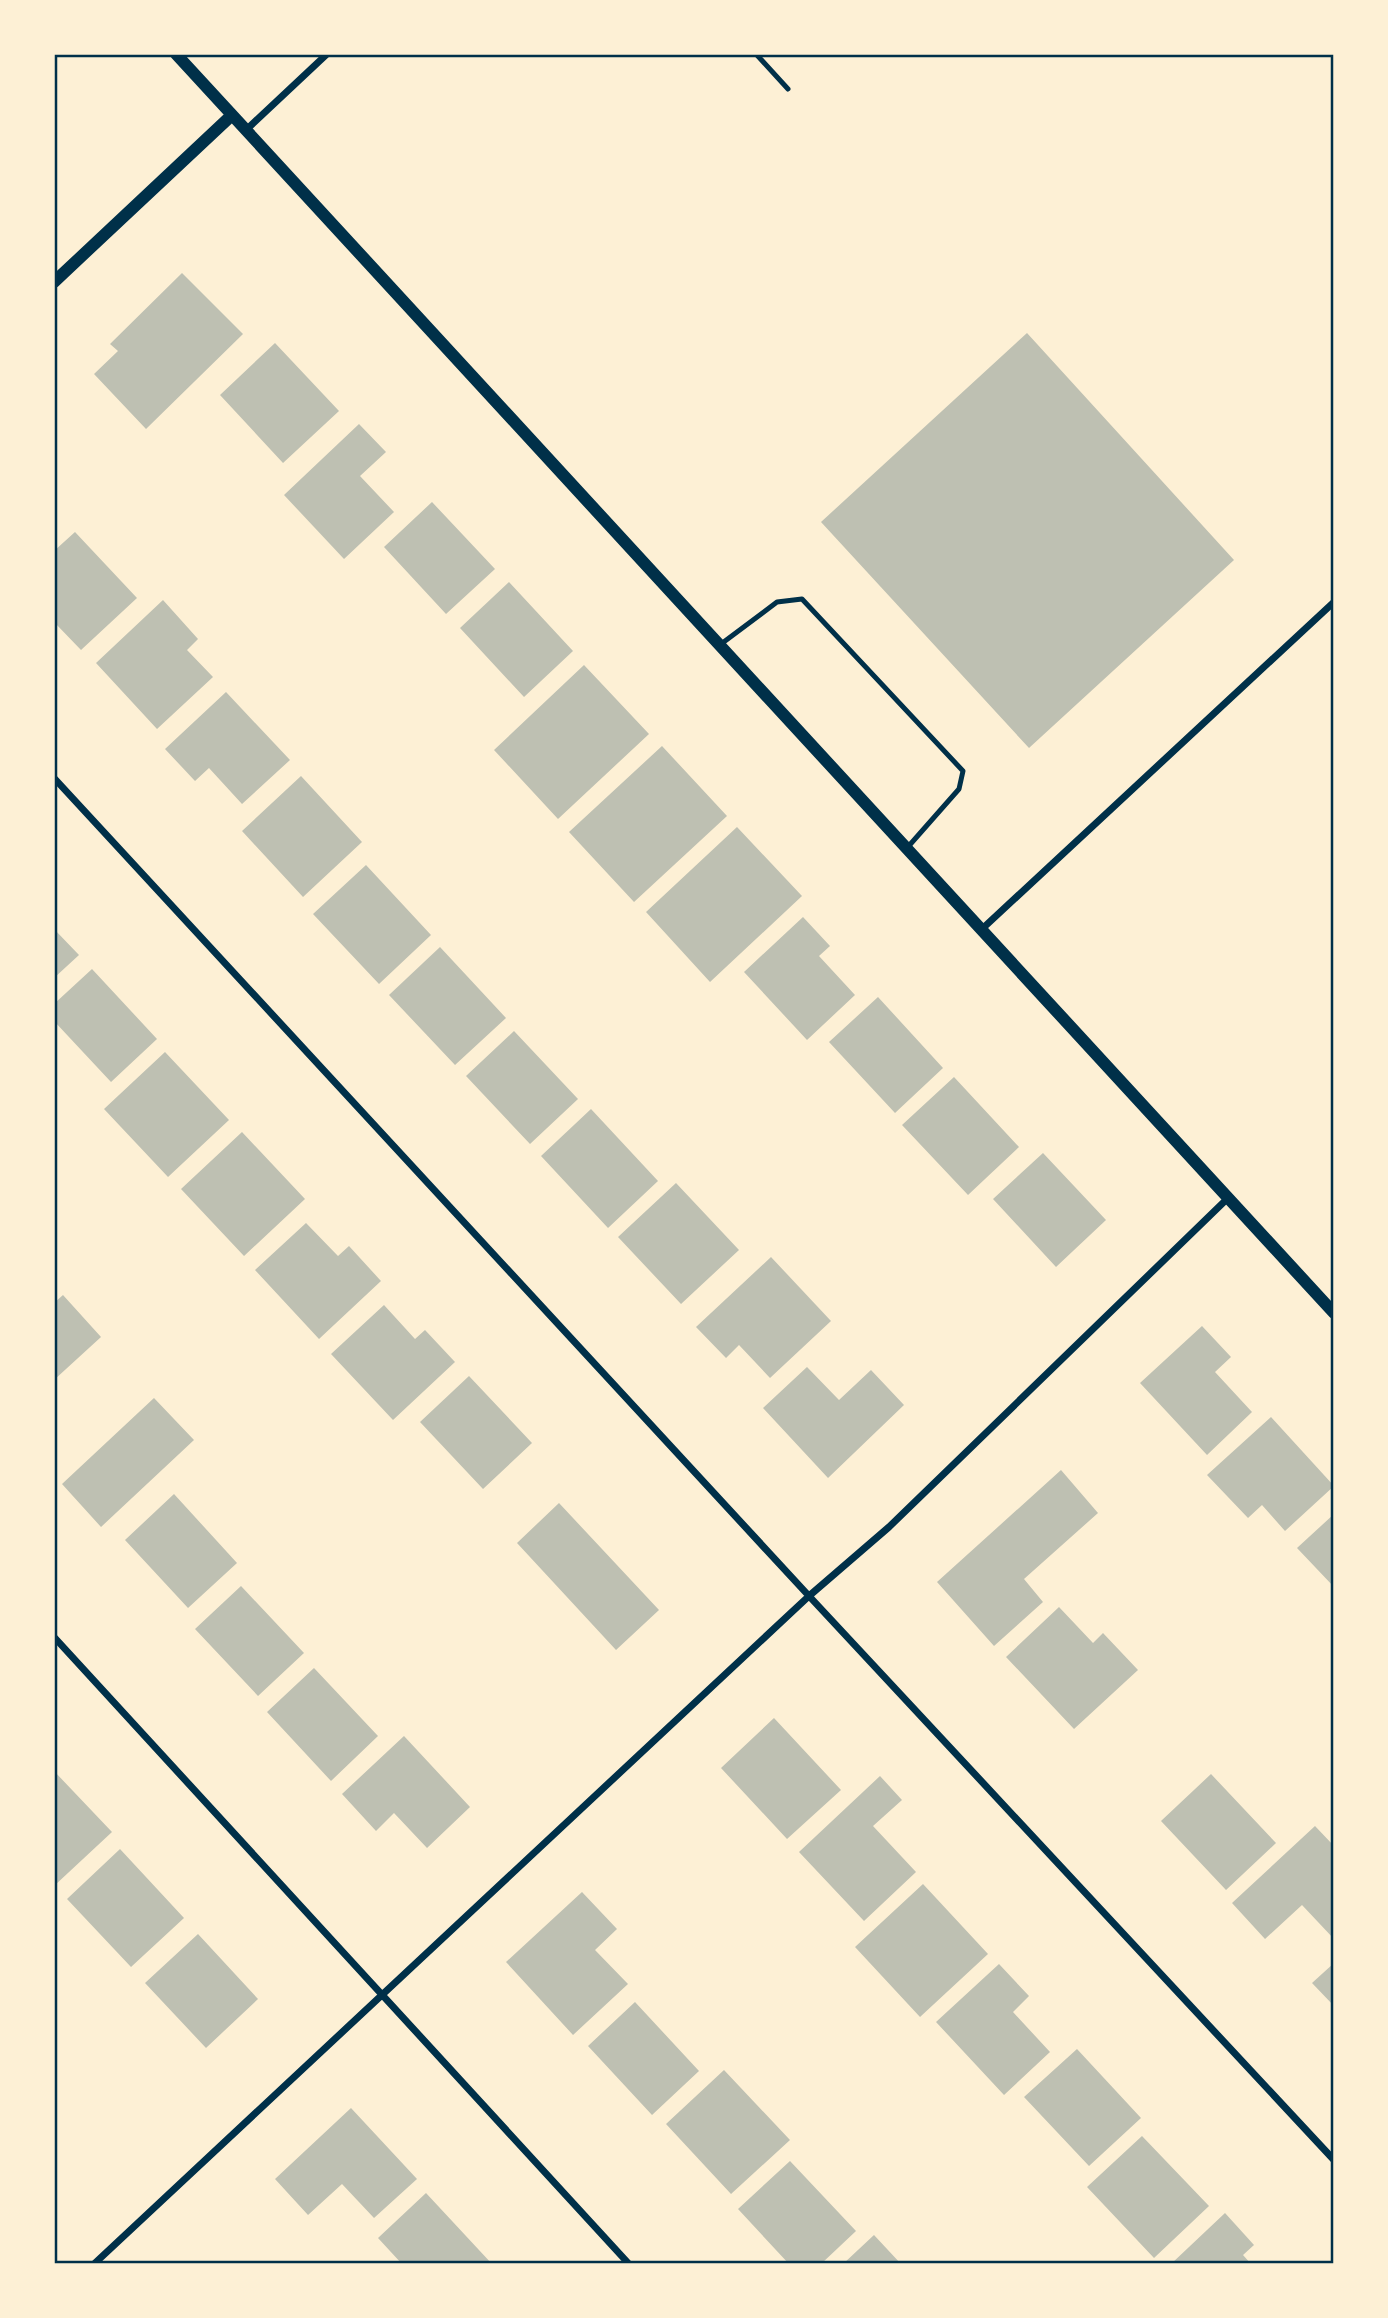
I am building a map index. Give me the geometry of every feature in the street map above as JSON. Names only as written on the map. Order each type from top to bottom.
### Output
[{"type":"street","points":[[176,54],[1334,1313]]},
{"type":"street","points":[[246,130],[327,54]]},
{"type":"street","points":[[54,282],[232,115]]},
{"type":"street","points":[[982,929],[1334,602]]},
{"type":"street","points":[[54,778],[1334,2160]]},
{"type":"street","points":[[94,2264],[809,1596],[889,1527],[1228,1198]]},
{"type":"street","points":[[54,1637],[629,2264]]},
{"type":"lane","points":[[757,54],[788,89]]},
{"type":"lane","points":[[719,646],[777,602],[802,599],[963,771],[959,789],[907,848]]},
{"type":"building","points":[[182,273],[243,334],[146,429],[94,374],[118,351],[110,344]]},
{"type":"building","points":[[1027,333],[1234,560],[1029,748],[821,522]]},
{"type":"building","points":[[275,343],[339,411],[283,463],[220,395]]},
{"type":"building","points":[[359,424],[386,452],[360,476],[394,512],[344,559],[284,495]]},
{"type":"building","points":[[432,502],[495,569],[446,614],[384,547]]},
{"type":"building","points":[[75,532],[137,598],[81,650],[54,622],[54,551]]},
{"type":"building","points":[[509,582],[573,651],[524,697],[460,628]]},
{"type":"building","points":[[163,600],[198,639],[187,650],[213,677],[157,729],[96,663]]},
{"type":"building","points":[[584,665],[649,734],[558,819],[494,750]]},
{"type":"building","points":[[226,692],[290,760],[242,804],[209,768],[195,781],[165,749]]},
{"type":"building","points":[[662,746],[727,816],[634,902],[569,832]]},
{"type":"building","points":[[301,776],[362,842],[303,897],[242,831]]},
{"type":"building","points":[[737,827],[802,896],[710,982],[646,912]]},
{"type":"building","points":[[366,865],[431,935],[379,984],[313,914]]},
{"type":"building","points":[[803,917],[830,946],[819,956],[855,995],[807,1040],[744,972]]},
{"type":"building","points":[[54,929],[79,955],[54,978]]},
{"type":"building","points":[[440,947],[506,1018],[455,1065],[389,995]]},
{"type":"building","points":[[92,969],[157,1039],[111,1082],[54,1021],[54,1004]]},
{"type":"building","points":[[878,997],[943,1068],[895,1113],[829,1042]]},
{"type":"building","points":[[514,1031],[578,1099],[530,1144],[466,1076]]},
{"type":"building","points":[[165,1052],[229,1120],[168,1177],[104,1109]]},
{"type":"building","points":[[954,1077],[1019,1147],[968,1195],[902,1125]]},
{"type":"building","points":[[591,1109],[658,1181],[608,1228],[541,1156]]},
{"type":"building","points":[[242,1132],[305,1199],[244,1256],[181,1189]]},
{"type":"building","points":[[1043,1153],[1106,1220],[1056,1267],[993,1199]]},
{"type":"building","points":[[676,1183],[739,1250],[681,1304],[618,1237]]},
{"type":"building","points":[[306,1223],[338,1256],[349,1246],[381,1281],[319,1339],[255,1270]]},
{"type":"building","points":[[771,1257],[831,1321],[770,1378],[739,1345],[726,1358],[696,1327]]},
{"type":"building","points":[[63,1295],[101,1337],[54,1380],[54,1303]]},
{"type":"building","points":[[384,1305],[415,1339],[425,1330],[455,1362],[393,1420],[331,1354]]},
{"type":"building","points":[[1202,1326],[1231,1357],[1215,1372],[1252,1412],[1207,1455],[1140,1383]]},
{"type":"building","points":[[807,1367],[839,1400],[871,1370],[904,1405],[828,1478],[763,1408]]},
{"type":"building","points":[[469,1376],[532,1443],[483,1489],[420,1422]]},
{"type":"building","points":[[154,1398],[194,1440],[101,1527],[62,1484]]},
{"type":"building","points":[[1271,1417],[1334,1486],[1285,1531],[1262,1505],[1248,1518],[1207,1475]]},
{"type":"building","points":[[1061,1470],[1098,1513],[1024,1579],[1043,1602],[994,1646],[937,1582]]},
{"type":"building","points":[[174,1494],[237,1563],[188,1608],[125,1540]]},
{"type":"building","points":[[559,1503],[659,1610],[616,1650],[517,1543]]},
{"type":"building","points":[[1334,1514],[1334,1587],[1297,1548]]},
{"type":"building","points":[[241,1586],[304,1653],[258,1696],[195,1629]]},
{"type":"building","points":[[1059,1607],[1093,1643],[1103,1633],[1138,1670],[1074,1729],[1006,1657]]},
{"type":"building","points":[[314,1668],[378,1736],[331,1781],[267,1712]]},
{"type":"building","points":[[774,1718],[841,1790],[787,1839],[721,1768]]},
{"type":"building","points":[[404,1736],[470,1807],[427,1848],[394,1813],[376,1831],[342,1794]]},
{"type":"building","points":[[54,1771],[112,1832],[54,1886]]},
{"type":"building","points":[[1211,1774],[1276,1843],[1226,1890],[1161,1821]]},
{"type":"building","points":[[880,1776],[902,1800],[873,1826],[916,1872],[864,1921],[799,1852]]},
{"type":"building","points":[[1315,1826],[1334,1846],[1334,1939],[1302,1905],[1265,1939],[1232,1903]]},
{"type":"building","points":[[120,1849],[184,1918],[131,1967],[67,1899]]},
{"type":"building","points":[[923,1884],[988,1954],[920,2017],[855,1947]]},
{"type":"building","points":[[582,1892],[617,1929],[595,1950],[628,1984],[573,2035],[506,1962]]},
{"type":"building","points":[[198,1934],[258,1999],[206,2048],[145,1983]]},
{"type":"building","points":[[1334,1963],[1334,2006],[1312,1983]]},
{"type":"building","points":[[999,1964],[1029,1996],[1013,2012],[1050,2052],[1004,2095],[936,2022]]},
{"type":"building","points":[[635,2002],[699,2071],[652,2115],[588,2046]]},
{"type":"building","points":[[1077,2049],[1141,2118],[1089,2166],[1024,2097]]},
{"type":"building","points":[[724,2070],[790,2140],[731,2194],[666,2124]]},
{"type":"building","points":[[351,2108],[417,2179],[374,2218],[342,2184],[308,2215],[275,2179]]},
{"type":"building","points":[[1142,2136],[1209,2206],[1154,2258],[1087,2187]]},
{"type":"building","points":[[790,2161],[856,2231],[821,2264],[789,2264],[738,2209]]},
{"type":"building","points":[[426,2193],[492,2264],[402,2264],[378,2238]]},
{"type":"building","points":[[1225,2213],[1254,2245],[1243,2255],[1251,2264],[1171,2264]]},
{"type":"building","points":[[874,2235],[901,2264],[843,2264]]}]
